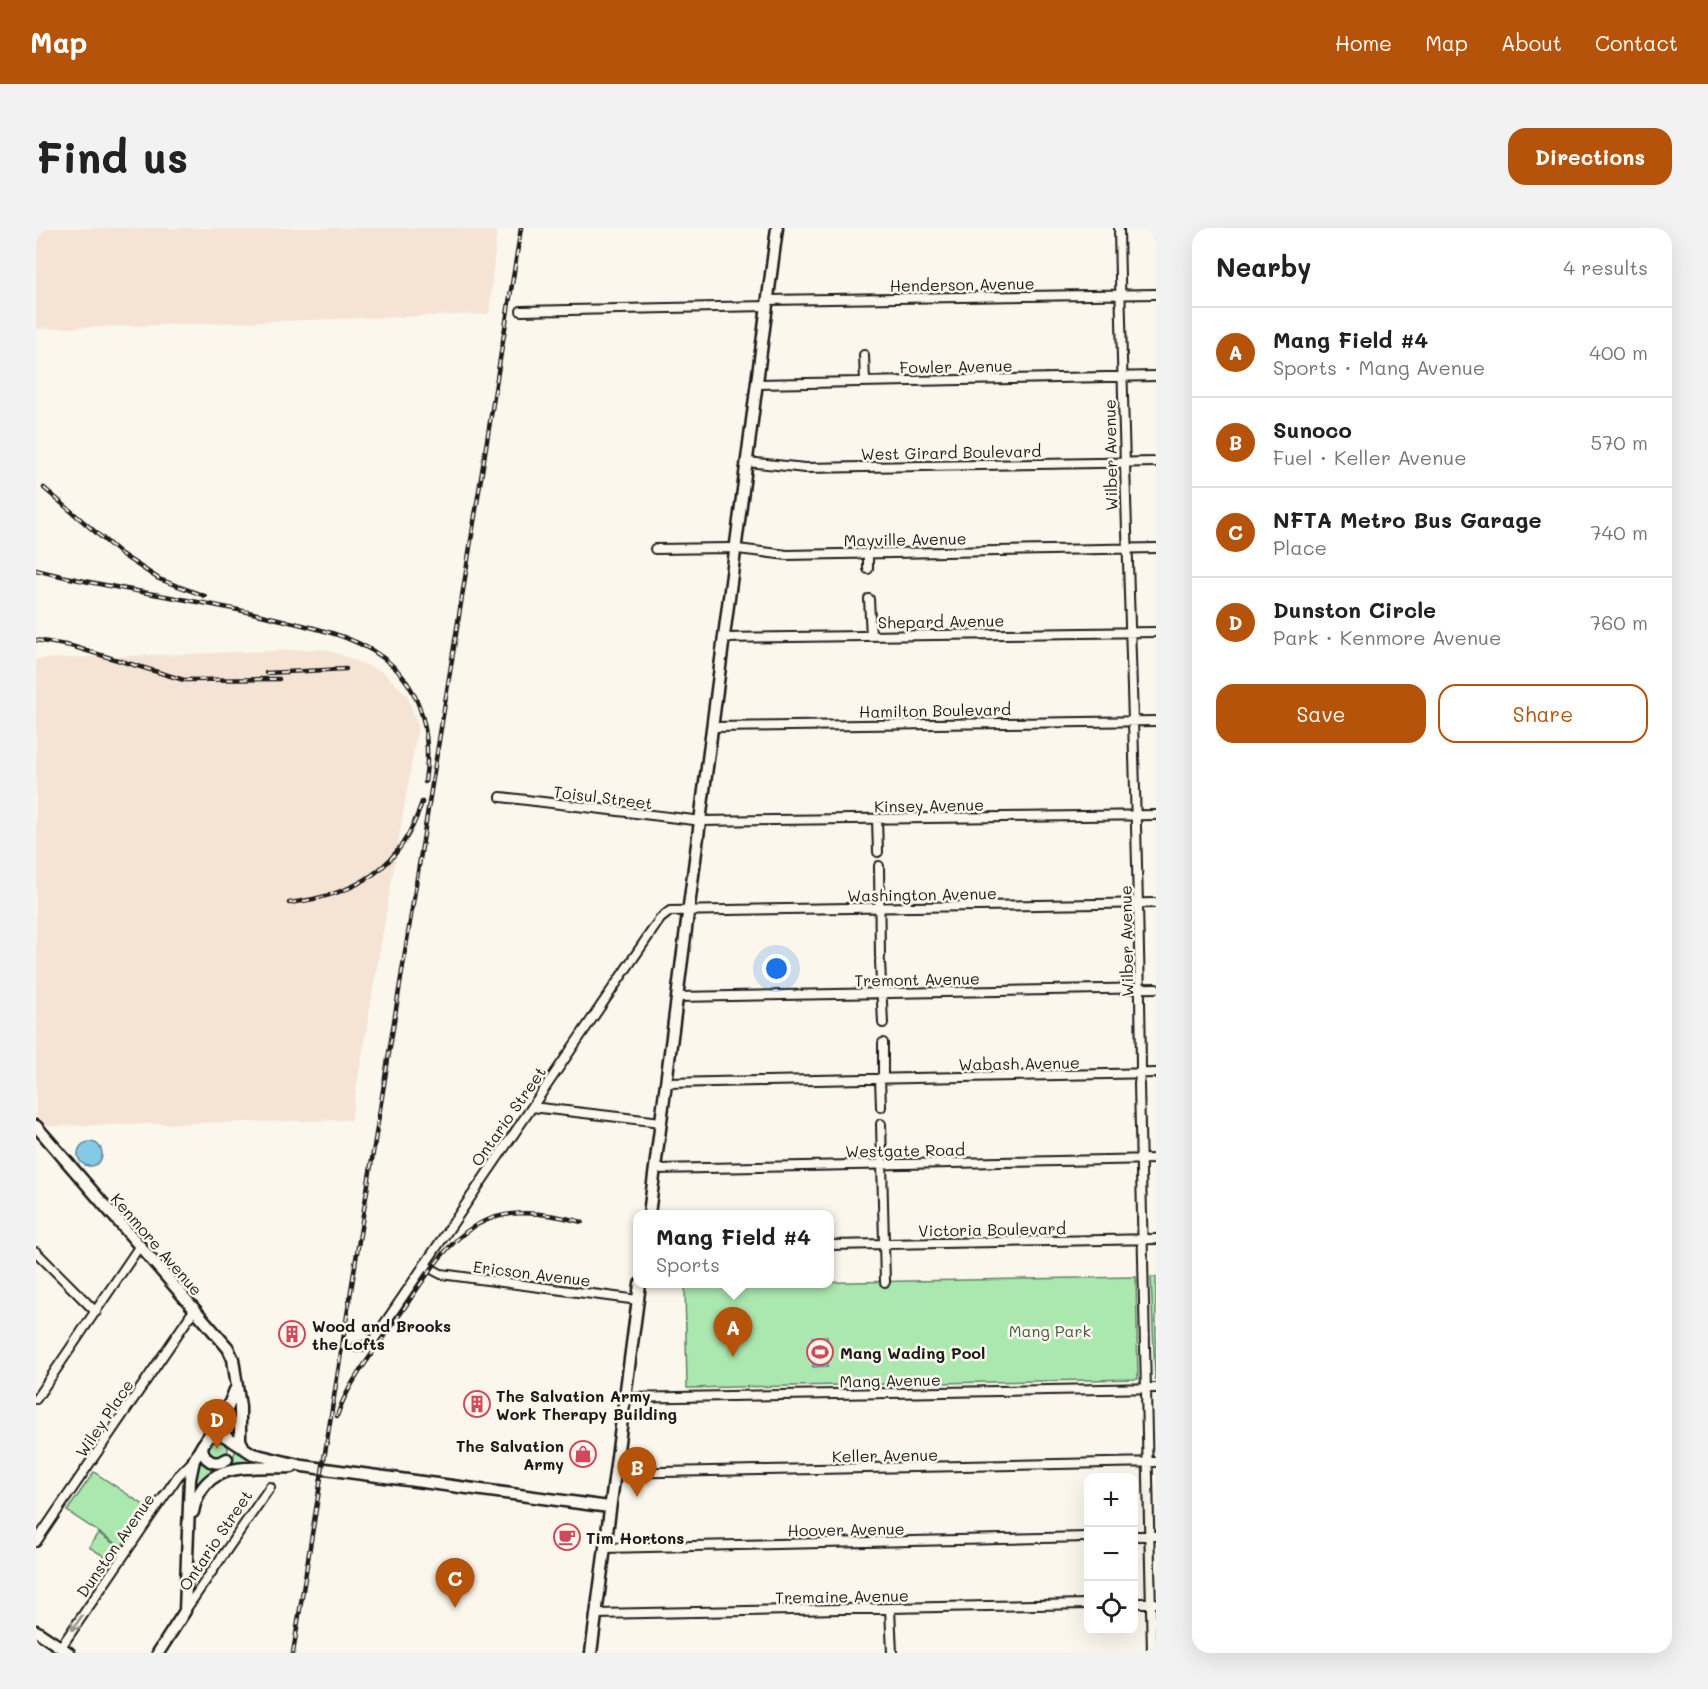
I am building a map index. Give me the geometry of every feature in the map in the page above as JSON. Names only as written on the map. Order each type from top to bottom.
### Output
[{"type":"main road","points":[[650,1210],[726,638],[777,228]]},
{"type":"main road","name":"Kenmore Avenue","points":[[36,1126],[228,1348],[233,1359],[235,1390],[240,1407],[231,1455]]},
{"type":"main road","points":[[591,1653],[640,1288]]},
{"type":"main road","points":[[235,1390],[206,1441],[203,1455],[253,1454],[303,1467]]},
{"type":"main road","points":[[206,1441],[218,1434],[231,1455],[303,1467],[609,1507]]},
{"type":"main road","name":"Ontario Street","points":[[158,1653],[185,1611],[190,1479],[194,1460],[206,1441]]},
{"type":"main road","name":"Ontario Street","points":[[188,1536],[199,1493],[231,1455]]},
{"type":"main road","points":[[36,1630],[65,1650]]},
{"type":"street","name":"Wilber Avenue","points":[[1119,228],[1126,549],[1139,904],[1143,1239],[1152,1388],[1154,1603],[1152,1653]]},
{"type":"street","name":"Henderson Avenue","points":[[521,311],[1156,294]]},
{"type":"street","points":[[864,355],[865,381]]},
{"type":"street","name":"Fowler Avenue","points":[[757,384],[1156,376]]},
{"type":"street","name":"West Girard Boulevard","points":[[747,462],[805,468],[1156,462]]},
{"type":"street","name":"Mayville Avenue","points":[[655,549],[736,549],[787,555],[1156,548]]},
{"type":"street","points":[[868,553],[868,569]]},
{"type":"street","points":[[869,599],[871,636]]},
{"type":"street","name":"Shepard Avenue","points":[[726,638],[1156,632]]},
{"type":"street","name":"Hamilton Boulevard","points":[[714,727],[1156,721]]},
{"type":"street","name":"Toisul Street","points":[[501,797],[702,821]]},
{"type":"street","name":"Kinsey Avenue","points":[[702,821],[1156,815]]},
{"type":"street","points":[[878,819],[878,852]]},
{"type":"street","points":[[879,867],[883,1023]]},
{"type":"street","name":"Washington Avenue","points":[[689,912],[1156,903]]},
{"type":"street","name":"Ontario Street","points":[[357,1347],[370,1345],[660,919],[670,911],[689,912]]},
{"type":"street","name":"Tremont Avenue","points":[[678,997],[1156,988]]},
{"type":"street","points":[[881,1107],[883,1043]]},
{"type":"street","name":"Wabash Avenue","points":[[666,1083],[1156,1073]]},
{"type":"street","points":[[532,1107],[662,1122]]},
{"type":"street","points":[[880,1124],[885,1282]]},
{"type":"street","name":"Westgate Road","points":[[656,1169],[1156,1159]]},
{"type":"street","name":"Victoria Boulevard","points":[[834,1245],[1156,1239]]},
{"type":"street","points":[[37,1393],[96,1312],[139,1247]]},
{"type":"street","points":[[36,1252],[96,1312]]},
{"type":"street","name":"Ericson Avenue","points":[[424,1266],[441,1274],[638,1300]]},
{"type":"street","name":"Wiley Place","points":[[36,1542],[194,1310]]},
{"type":"street","name":"Mang Avenue","points":[[624,1398],[1152,1388]]},
{"type":"street","name":"Dunston Avenue","points":[[65,1650],[178,1476],[194,1460]]},
{"type":"street","name":"Keller Avenue","points":[[614,1473],[1153,1462]]},
{"type":"street","name":"Ontario Street","points":[[185,1611],[270,1487]]},
{"type":"street","name":"Hoover Avenue","points":[[604,1548],[1084,1538]]},
{"type":"street","points":[[1138,1603],[1154,1603]]},
{"type":"street","name":"Tremaine Avenue","points":[[596,1614],[1084,1604]]},
{"type":"street","points":[[890,1609],[892,1653]]},
{"type":"shaded area","points":[[36,228],[497,228],[489,314],[36,329]]},
{"type":"shaded area","points":[[326,649],[383,672],[407,695],[418,726],[351,1120],[46,1126],[36,1115],[36,659]]},
{"type":"green space","name":"Mang Park","points":[[1136,1277],[1138,1379],[687,1388],[685,1288],[834,1288],[834,1282]]},
{"type":"green space","points":[[1151,1277],[1156,1277],[1156,1379],[1155,1379]]},
{"type":"green space","points":[[232,1407],[236,1409],[232,1435],[219,1430]]},
{"type":"green space","points":[[218,1439],[225,1442],[228,1449],[225,1456],[218,1459],[211,1456],[208,1449],[211,1442]]},
{"type":"green space","points":[[236,1449],[253,1460],[278,1464],[235,1465],[232,1461]]},
{"type":"green space","points":[[202,1461],[214,1471],[200,1485],[193,1499],[196,1469]]},
{"type":"green space","points":[[94,1472],[148,1508],[121,1547],[67,1511]]},
{"type":"green space","points":[[98,1533],[120,1548],[112,1561],[89,1547]]},
{"type":"water","points":[[90,1142],[95,1143],[101,1149],[101,1159],[95,1165],[90,1166],[85,1165],[79,1159],[78,1154],[79,1149],[85,1143]]},
{"type":"water","name":"Mang Wading Pool","points":[[827,1336],[828,1366],[813,1367],[812,1337]]},
{"type":"railway","points":[[293,1653],[521,228]]},
{"type":"railway","points":[[44,488],[121,554],[159,579],[205,596]]},
{"type":"railway","points":[[36,570],[251,613],[342,636],[369,649],[394,667],[413,692],[419,706],[426,736],[425,782]]},
{"type":"railway","points":[[36,640],[71,646],[184,680],[279,679]]},
{"type":"railway","points":[[266,673],[346,669]]},
{"type":"railway","points":[[289,903],[335,893],[373,875],[402,845],[422,802]]},
{"type":"railway","points":[[337,1416],[362,1368],[431,1269],[467,1231],[489,1219],[514,1214],[544,1214],[582,1222]]},
{"type":"place","name":"Wood and Brooks the Lofts","points":[[292,1334]]},
{"type":"place","name":"Mang Wading Pool","points":[[820,1352]]},
{"type":"place","name":"Mang Field #4","points":[[733,1357]]},
{"type":"place","name":"The Salvation Army Work Therapy Building","points":[[477,1404]]},
{"type":"place","name":"Dunston Circle","points":[[217,1449]]},
{"type":"place","name":"The Salvation Army","points":[[583,1454]]},
{"type":"place","name":"Sunoco","points":[[637,1497]]},
{"type":"place","name":"Tim Hortons","points":[[567,1537]]},
{"type":"place","name":"NFTA Metro Bus Garage","points":[[455,1608]]}]
